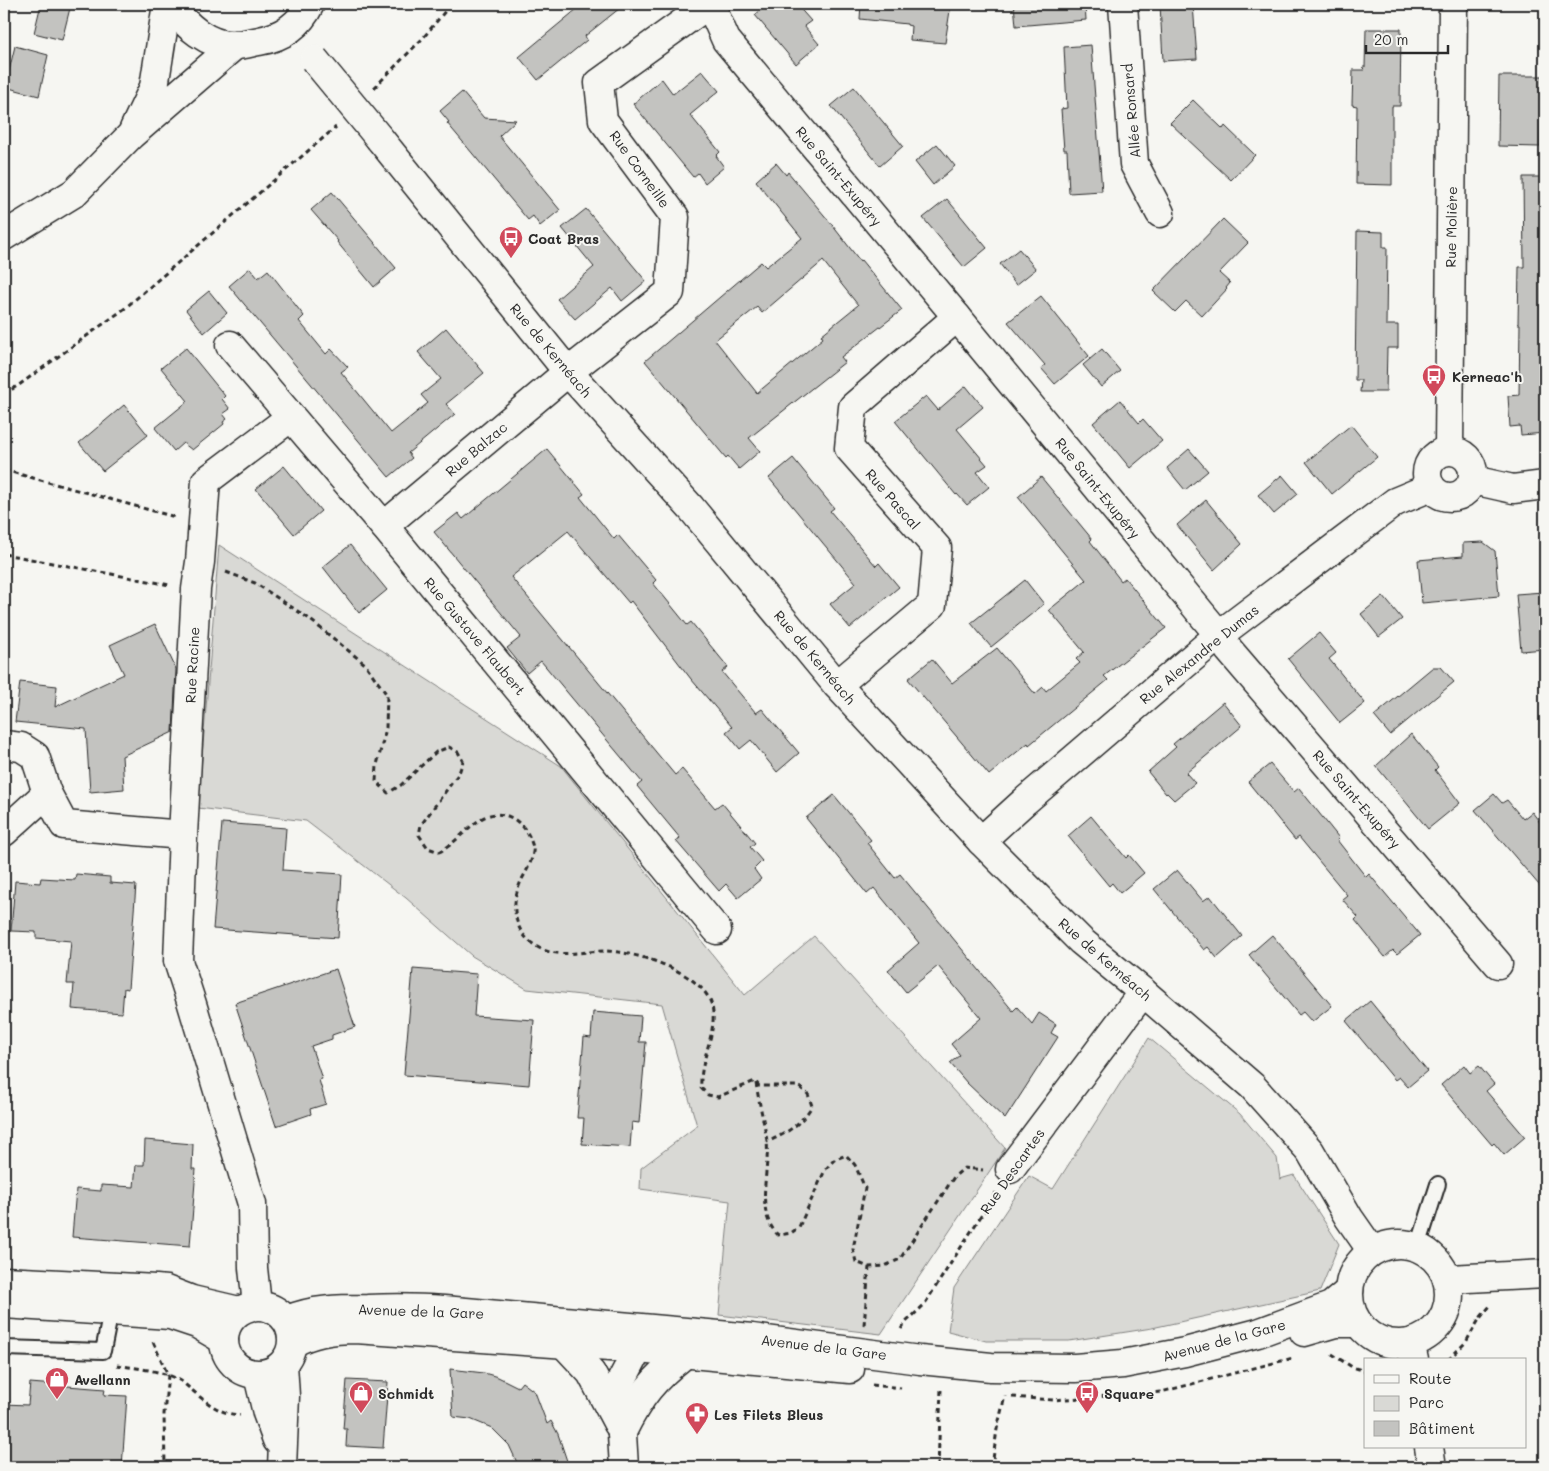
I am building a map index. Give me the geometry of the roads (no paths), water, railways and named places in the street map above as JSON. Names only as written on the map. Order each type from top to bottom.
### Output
[{"type":"street","points":[[169,4],[180,18],[196,32],[214,41],[235,46],[274,38],[290,29],[306,12],[310,4]]},
{"type":"street","points":[[131,135],[154,87],[169,4]]},
{"type":"street","name":"Rue Saint-Exupéry","points":[[709,4],[726,40],[957,317],[1219,635],[1229,650],[1498,964]]},
{"type":"street","name":"Rue Corneille","points":[[568,372],[670,292],[675,217],[604,120],[599,83],[709,4]]},
{"type":"street","name":"Allée Ronsard","points":[[1123,4],[1134,164],[1160,213]]},
{"type":"street","name":"Rue Molière","points":[[1448,450],[1453,4]]},
{"type":"street","name":"Rue de Kernéach","points":[[290,29],[568,372],[691,508],[838,685],[981,841],[1081,941],[1252,1086],[1310,1151],[1349,1218],[1372,1251]]},
{"type":"street","points":[[4,236],[74,193],[131,135],[235,46]]},
{"type":"street","name":"Rue Pascal","points":[[838,685],[932,605],[937,548],[849,448],[853,408],[957,317]]},
{"type":"street","name":"Rue Gustave Flaubert","points":[[230,345],[384,526],[717,930]]},
{"type":"street","name":"Rue Balzac","points":[[384,526],[568,372]]},
{"type":"street","name":"Rue Racine","points":[[248,1308],[253,1268],[252,1204],[178,961],[184,835],[198,575],[206,481],[291,417]]},
{"type":"street","points":[[1448,450],[1456,451],[1468,459],[1474,472],[1473,480],[1470,487],[1458,496],[1443,496],[1431,487],[1427,474],[1428,467],[1436,455],[1448,450]]},
{"type":"street","points":[[1473,480],[1513,488],[1545,485]]},
{"type":"street","name":"Rue Alexandre Dumas","points":[[981,841],[1219,635],[1395,502],[1431,487]]},
{"type":"street","points":[[4,745],[21,747],[35,756],[47,792],[64,825],[184,835]]},
{"type":"street","points":[[4,832],[47,792]]},
{"type":"street","name":"Rue Descartes","points":[[1008,1174],[1143,992]]},
{"type":"street","points":[[1404,1243],[1418,1247],[1435,1257],[1449,1280],[1451,1292],[1443,1319],[1432,1332],[1418,1341],[1412,1351],[1370,1335],[1358,1322],[1350,1307],[1348,1291],[1352,1276],[1360,1262],[1372,1251],[1387,1244],[1404,1243]]},
{"type":"street","points":[[1449,1280],[1545,1274]]},
{"type":"street","points":[[4,1281],[166,1290],[192,1300],[248,1308],[274,1309],[288,1342],[282,1461]]},
{"type":"street","name":"Avenue de la Gare","points":[[288,1342],[334,1329],[638,1349],[680,1342],[752,1338],[920,1360],[991,1367],[1075,1368],[1122,1364],[1185,1352],[1258,1333],[1331,1306],[1348,1291]]},
{"type":"street","points":[[4,1304],[170,1315],[197,1324],[224,1340]]},
{"type":"street","points":[[248,1308],[228,1324],[224,1340],[226,1352],[232,1362],[241,1370],[258,1375],[272,1372],[288,1342]]},
{"type":"street","name":"Avenue de la Gare","points":[[288,1342],[301,1314],[330,1310],[407,1308],[453,1310],[941,1376],[1066,1379],[1111,1376],[1159,1369],[1240,1352],[1336,1323],[1358,1322]]},
{"type":"street","points":[[622,1432],[635,1405],[657,1377],[680,1342]]},
{"type":"street","points":[[564,1344],[591,1373],[622,1432]]},
{"type":"street","points":[[624,1467],[619,1385],[638,1349]]},
{"type":"street","points":[[258,1375],[282,1461]]},
{"type":"street","points":[[1429,1448],[1432,1467]]},
{"type":"lane","points":[[1418,1247],[1438,1184]]},
{"type":"lane","points":[[4,1348],[103,1351],[111,1311]]},
{"type":"place","name":"Coat Bras","points":[[511,259]]},
{"type":"place","name":"Kerneac'h","points":[[1434,397]]},
{"type":"place","name":"Avellann","points":[[57,1400]]},
{"type":"place","name":"Schmidt","points":[[361,1414]]},
{"type":"place","name":"Square","points":[[1087,1414]]},
{"type":"place","name":"Les Filets Bleus","points":[[697,1435]]}]
